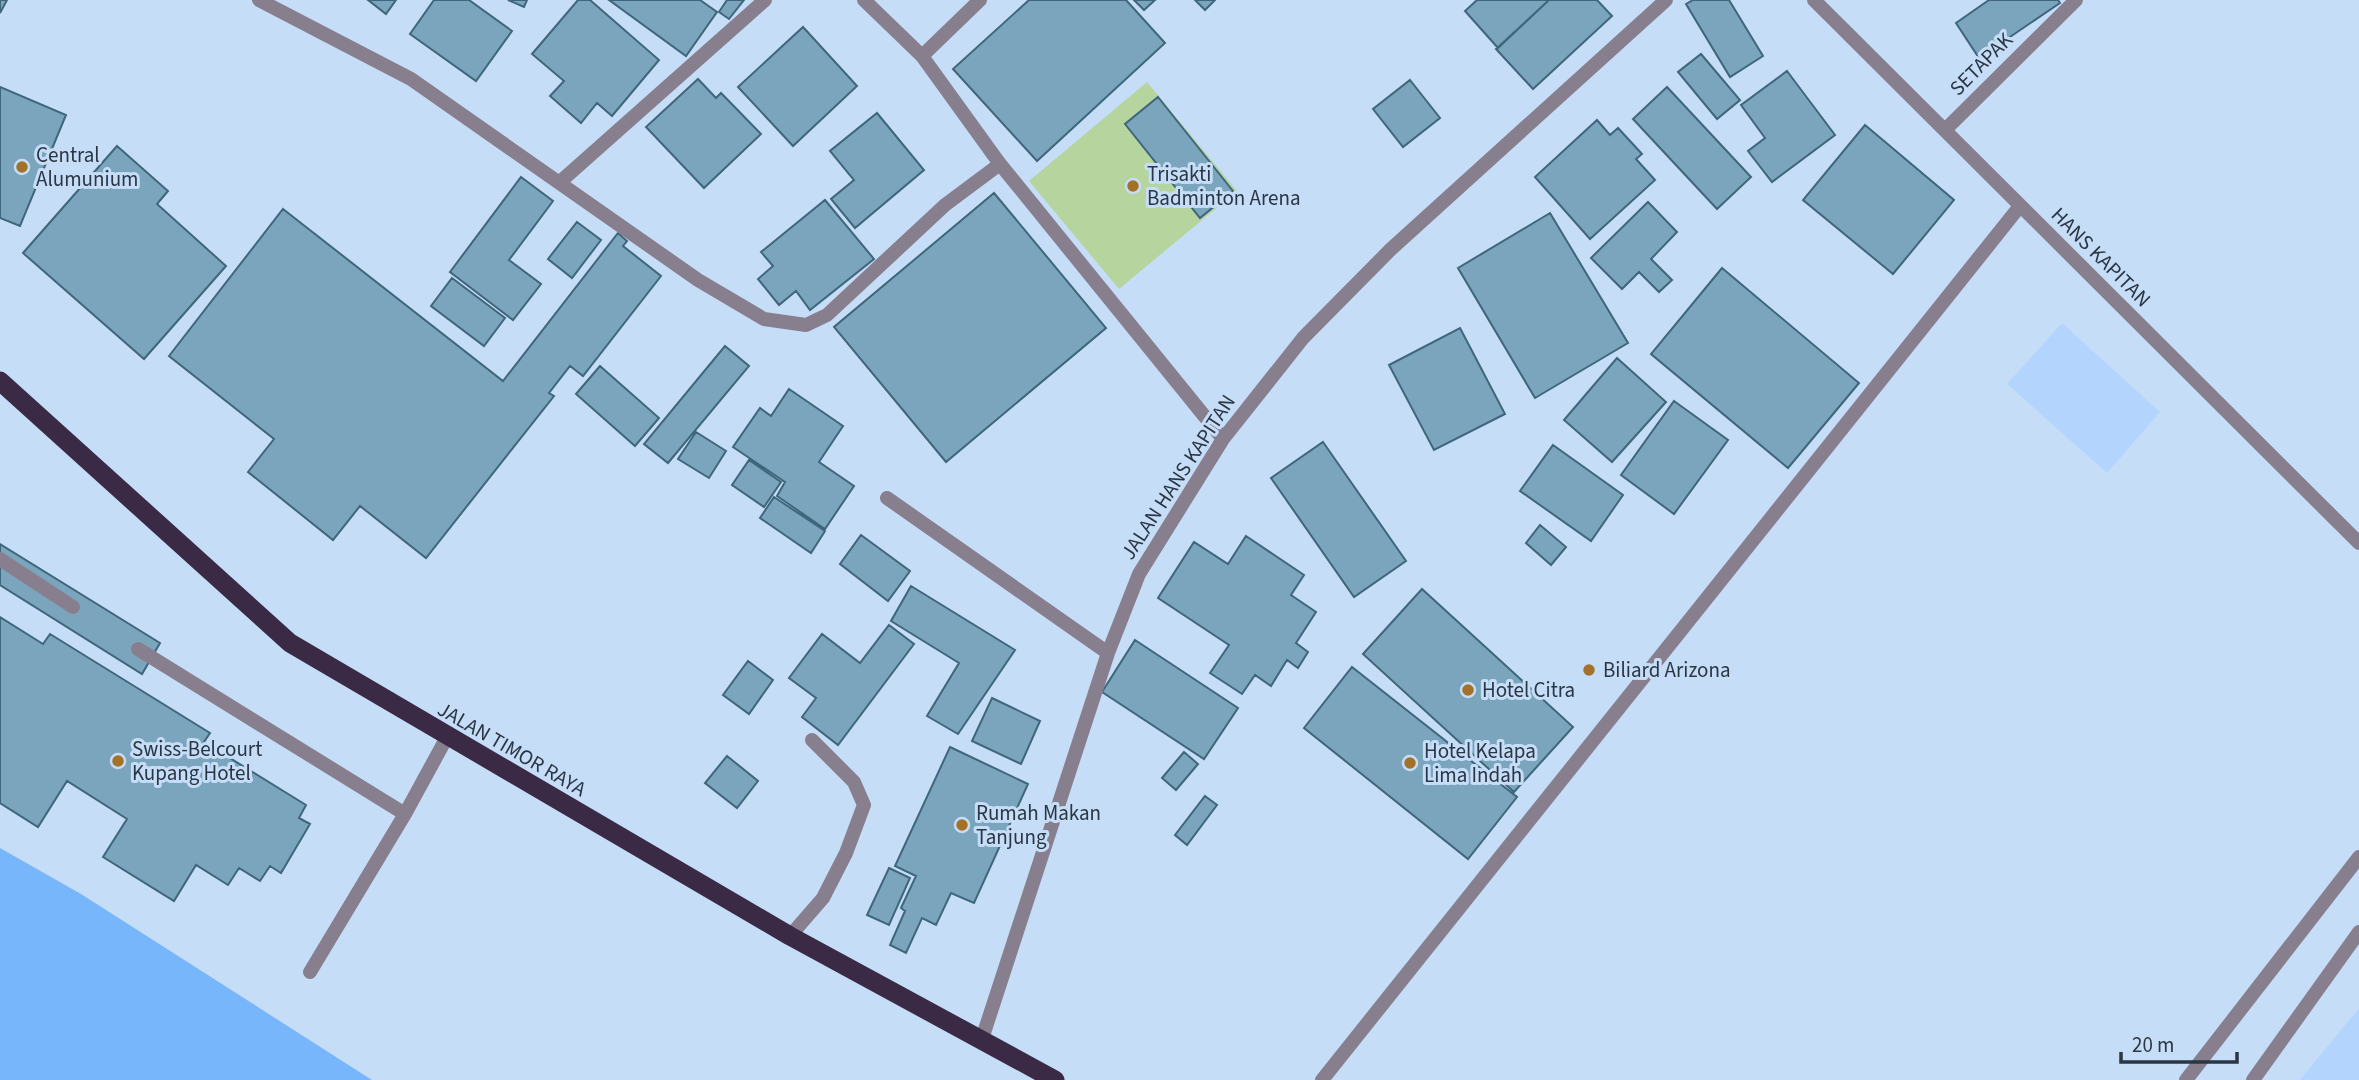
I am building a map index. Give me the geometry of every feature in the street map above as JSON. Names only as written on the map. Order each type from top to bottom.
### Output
[{"type":"highway","name":"JALAN TIMOR RAYA","points":[[0,381],[290,643],[790,936],[1055,1080]]},
{"type":"street","points":[[259,0],[411,79],[698,280],[764,319],[806,325],[827,315],[945,205],[1000,164]]},
{"type":"street","points":[[560,182],[765,0]]},
{"type":"street","points":[[864,0],[922,57],[1000,164],[1223,439]]},
{"type":"street","points":[[922,57],[980,0]]},
{"type":"street","name":"JALAN HANS KAPITAN","points":[[981,1042],[1108,653],[1139,574],[1223,439],[1303,338],[1390,250],[1666,0]]},
{"type":"street","name":"HANS KAPITAN","points":[[1814,0],[2359,543]]},
{"type":"street","name":"SETAPAK","points":[[1946,129],[2076,0]]},
{"type":"street","points":[[1322,1080],[2020,206]]},
{"type":"street","points":[[887,498],[1108,653]]},
{"type":"street","points":[[0,559],[73,607]]},
{"type":"street","points":[[138,649],[405,814]]},
{"type":"street","points":[[310,972],[405,814],[447,737]]},
{"type":"street","points":[[790,936],[823,898],[846,853],[864,805],[854,782],[812,740]]},
{"type":"street","points":[[2186,1080],[2359,857]]},
{"type":"street","points":[[2253,1080],[2359,932]]},
{"type":"shaded area","points":[[2062,323],[2160,412],[2107,473],[2007,384]]},
{"type":"shaded area","points":[[2359,1008],[2359,1080],[2300,1080]]},
{"type":"green space","name":"Trisakti Badminton Arena","points":[[1147,82],[1237,191],[1119,289],[1029,181]]},
{"type":"water","points":[[0,848],[81,894],[372,1080],[0,1080]]},
{"type":"building","points":[[0,0],[7,0],[0,13]]},
{"type":"building","points":[[368,0],[396,0],[386,14]]},
{"type":"building","points":[[434,0],[469,0],[512,31],[476,81],[410,34]]},
{"type":"building","points":[[508,0],[527,0],[524,7]]},
{"type":"building","points":[[578,0],[590,0],[659,60],[612,116],[597,103],[581,123],[550,96],[564,81],[532,54]]},
{"type":"building","points":[[609,0],[700,0],[717,12],[686,56]]},
{"type":"building","points":[[727,0],[744,0],[729,19],[719,12]]},
{"type":"building","points":[[1029,0],[1126,0],[1165,43],[1037,161],[953,69]]},
{"type":"building","points":[[1134,0],[1155,0],[1144,10]]},
{"type":"building","points":[[1195,0],[1215,0],[1205,10]]},
{"type":"building","points":[[1477,0],[1548,1],[1498,48],[1465,11]]},
{"type":"building","points":[[1549,0],[1597,0],[1612,16],[1533,89],[1496,49]]},
{"type":"building","points":[[1693,0],[1729,0],[1763,56],[1730,77],[1686,4]]},
{"type":"building","points":[[1989,0],[2058,0],[2060,3],[1979,58],[1956,23]]},
{"type":"building","points":[[803,27],[857,86],[793,146],[738,87]]},
{"type":"building","points":[[1701,54],[1740,100],[1717,119],[1678,72]]},
{"type":"building","points":[[1787,71],[1835,135],[1772,182],[1748,151],[1765,138],[1741,105]]},
{"type":"building","points":[[698,79],[716,98],[721,93],[761,134],[704,188],[646,127]]},
{"type":"building","points":[[1410,80],[1440,118],[1403,147],[1373,109]]},
{"type":"building","name":"Central Alumunium","points":[[0,87],[66,115],[20,226],[0,218]]},
{"type":"building","points":[[1667,87],[1751,177],[1717,209],[1633,119]]},
{"type":"building","points":[[1158,97],[1233,191],[1200,218],[1125,124]]},
{"type":"building","points":[[877,113],[924,170],[855,228],[831,199],[854,180],[830,151]]},
{"type":"building","points":[[1597,120],[1610,135],[1618,128],[1642,154],[1636,159],[1655,180],[1590,239],[1535,177]]},
{"type":"building","points":[[1865,125],[1954,200],[1893,274],[1803,200]]},
{"type":"building","points":[[117,146],[168,191],[157,204],[226,266],[144,359],[23,253]]},
{"type":"building","points":[[521,177],[553,201],[509,260],[541,284],[513,320],[450,272]]},
{"type":"building","points":[[994,193],[1106,328],[946,462],[834,327]]},
{"type":"building","points":[[825,200],[874,259],[810,310],[796,291],[779,305],[758,279],[773,266],[761,252]]},
{"type":"building","points":[[1648,202],[1677,232],[1651,259],[1672,280],[1659,292],[1639,272],[1622,289],[1591,258]]},
{"type":"building","points":[[283,209],[503,381],[618,233],[627,241],[623,246],[661,276],[583,376],[570,366],[549,393],[554,396],[426,558],[360,506],[333,540],[248,472],[274,439],[169,356]]},
{"type":"building","points":[[1550,213],[1628,343],[1535,398],[1458,268]]},
{"type":"building","points":[[577,222],[601,240],[572,278],[548,259]]},
{"type":"building","points":[[1722,268],[1859,383],[1788,468],[1651,354]]},
{"type":"building","points":[[452,278],[505,318],[484,346],[431,306]]},
{"type":"building","points":[[1460,328],[1505,414],[1434,450],[1389,365]]},
{"type":"building","points":[[725,346],[749,366],[668,463],[644,444]]},
{"type":"building","points":[[1617,358],[1666,402],[1612,462],[1564,420]]},
{"type":"building","points":[[600,366],[659,418],[635,446],[576,394]]},
{"type":"building","points":[[789,389],[843,426],[819,462],[854,486],[825,529],[777,496],[785,482],[733,447],[760,408],[771,416]]},
{"type":"building","points":[[1674,401],[1728,440],[1674,514],[1621,475]]},
{"type":"building","points":[[696,432],[726,451],[709,478],[678,459]]},
{"type":"building","points":[[1323,442],[1406,561],[1354,597],[1271,478]]},
{"type":"building","points":[[1553,445],[1623,495],[1591,541],[1520,491]]},
{"type":"building","points":[[749,460],[781,482],[764,507],[732,485]]},
{"type":"building","points":[[774,497],[825,531],[811,553],[760,518]]},
{"type":"building","points":[[1540,525],[1566,547],[1551,565],[1526,543]]},
{"type":"building","points":[[861,535],[910,571],[888,601],[840,564]]},
{"type":"building","points":[[1246,536],[1304,575],[1291,595],[1316,612],[1296,643],[1308,652],[1298,668],[1287,660],[1271,686],[1255,675],[1242,694],[1210,673],[1229,645],[1158,598],[1194,542],[1228,564]]},
{"type":"building","points":[[0,544],[160,643],[142,674],[0,585]]},
{"type":"building","points":[[911,586],[1015,650],[958,734],[927,716],[959,663],[891,621]]},
{"type":"building","name":"Hotel Citra","points":[[1422,589],[1573,727],[1514,792],[1363,654]]},
{"type":"building","name":"Swiss-Belcourt Kupang Hotel","points":[[0,617],[43,644],[50,634],[210,733],[204,742],[306,805],[299,818],[310,824],[281,873],[270,866],[260,881],[239,868],[228,885],[196,865],[174,901],[103,857],[127,819],[67,781],[38,827],[0,803]]},
{"type":"building","points":[[889,625],[914,644],[838,745],[802,717],[816,698],[789,678],[822,634],[860,663]]},
{"type":"building","points":[[1135,640],[1238,708],[1204,759],[1102,692]]},
{"type":"building","points":[[748,661],[773,680],[749,714],[723,695]]},
{"type":"building","name":"Hotel Kelapa Lima Indah","points":[[1352,667],[1517,797],[1468,859],[1304,728]]},
{"type":"building","points":[[992,698],[1040,721],[1021,764],[972,741]]},
{"type":"building","name":"Rumah Makan Tanjung","points":[[950,747],[1028,784],[974,903],[951,893],[936,925],[922,918],[906,953],[890,945],[905,911],[901,908],[916,876],[895,866]]},
{"type":"building","points":[[1184,752],[1198,764],[1176,790],[1162,778]]},
{"type":"building","points":[[727,756],[758,781],[737,808],[705,783]]},
{"type":"building","points":[[1205,796],[1217,805],[1187,845],[1175,835]]},
{"type":"building","points":[[889,868],[910,878],[889,925],[867,915]]},
{"type":"place","name":"Central Alumunium","points":[[22,167]]},
{"type":"place","name":"Trisakti Badminton Arena","points":[[1133,186]]},
{"type":"place","name":"Biliard Arizona","points":[[1589,670]]},
{"type":"place","name":"Hotel Citra","points":[[1468,690]]},
{"type":"place","name":"Swiss-Belcourt Kupang Hotel","points":[[118,761]]},
{"type":"place","name":"Hotel Kelapa Lima Indah","points":[[1410,763]]},
{"type":"place","name":"Rumah Makan Tanjung","points":[[962,825]]}]
